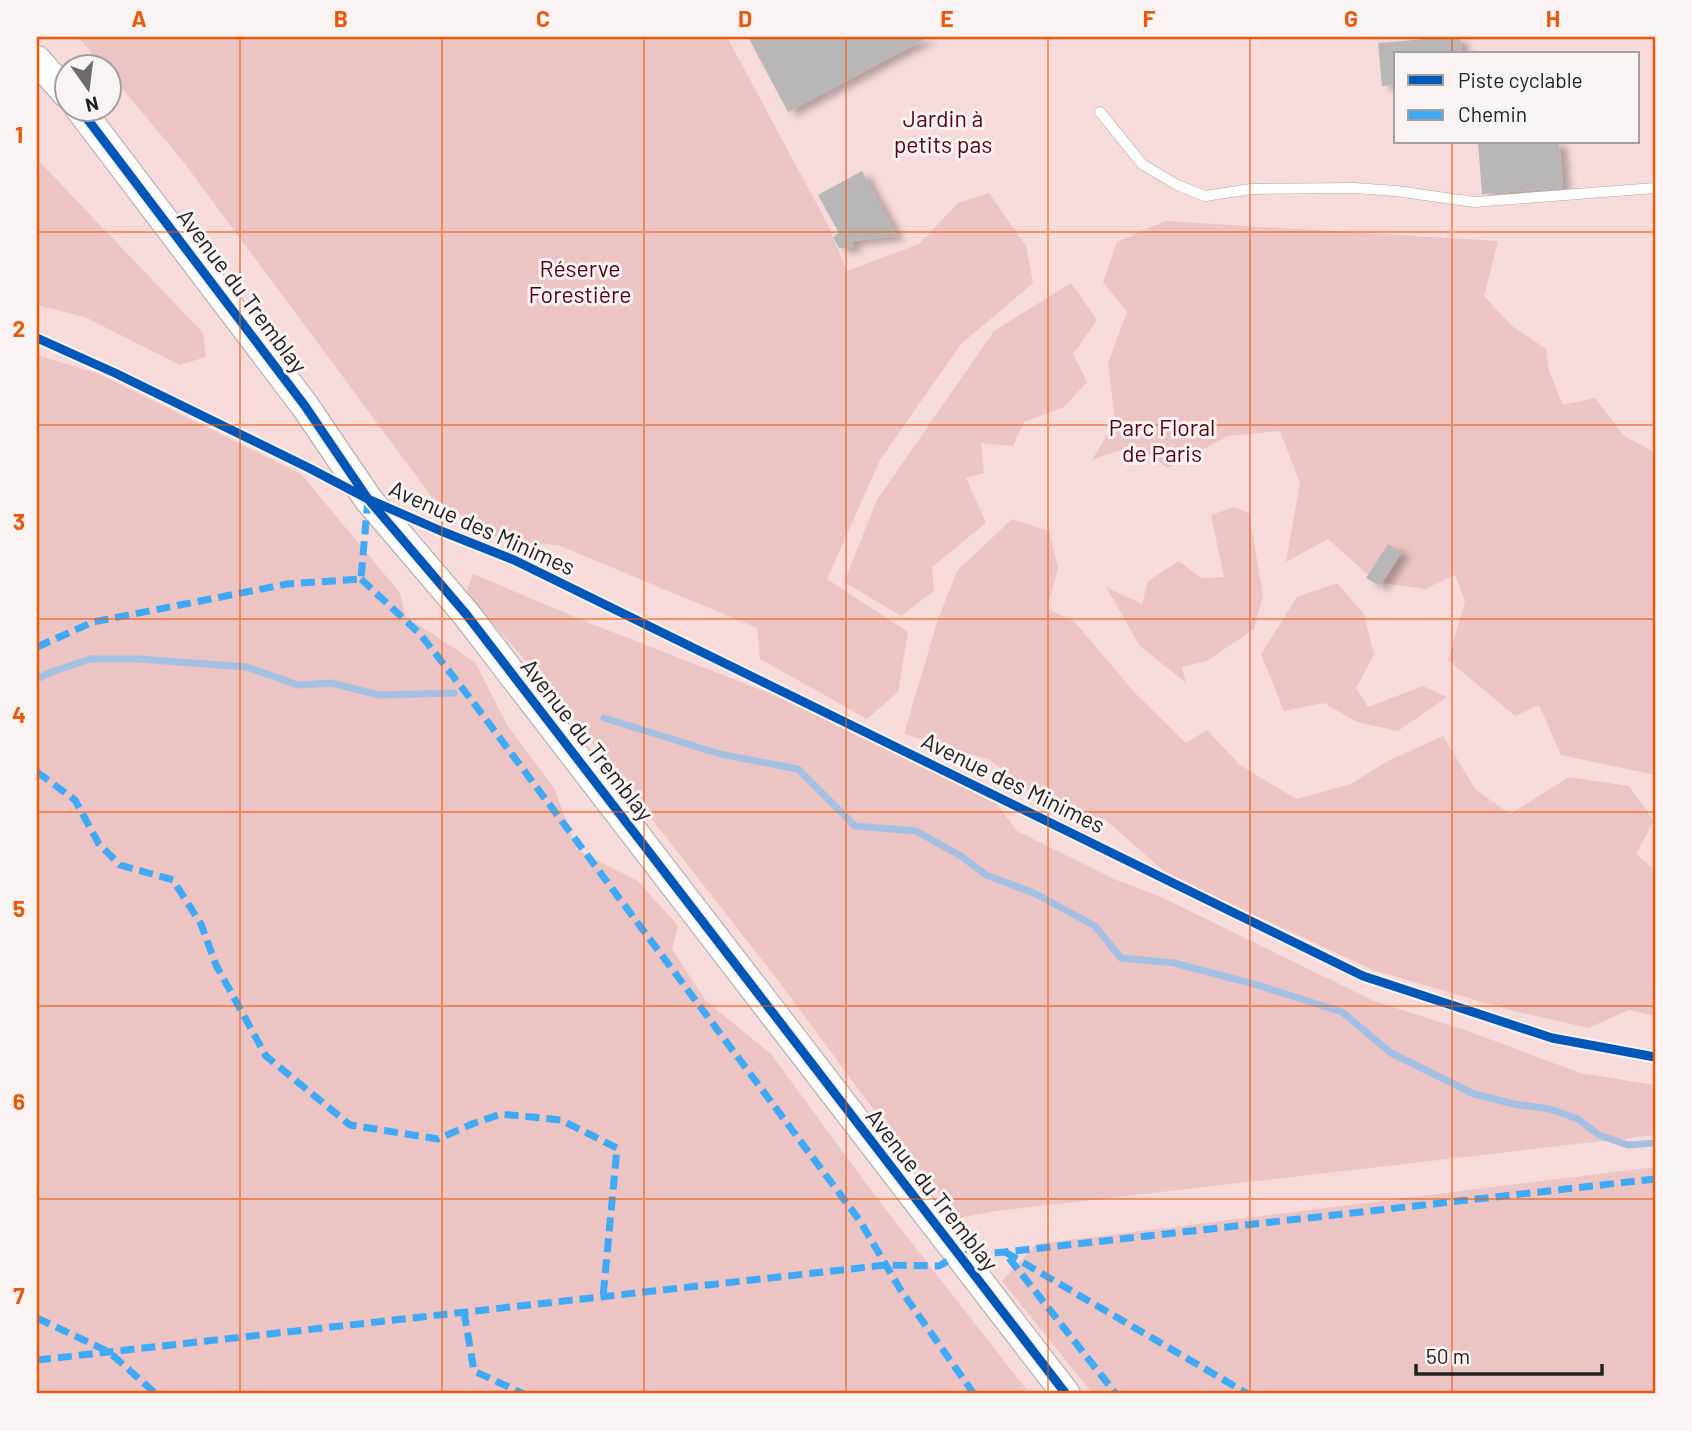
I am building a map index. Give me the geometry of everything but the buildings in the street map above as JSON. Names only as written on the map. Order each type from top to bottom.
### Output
[{"type":"main road","points":[[37,60],[52,77]]},
{"type":"main road","name":"Avenue du Tremblay","points":[[90,122],[305,406],[369,499],[466,614],[1066,1394]]},
{"type":"lane","points":[[1100,112],[1142,164],[1177,185],[1205,196],[1251,189],[1354,188],[1474,202],[1655,188]]},
{"type":"lane","name":"Avenue des Minimes","points":[[369,499],[514,560],[1363,976],[1552,1038],[1655,1057]]},
{"type":"green space","points":[[37,37],[1655,37],[1655,1394],[37,1394]]},
{"type":"green space","name":"Réserve Forestière","points":[[78,37],[727,37],[828,225],[847,271],[919,244],[958,203],[989,193],[1026,246],[1033,283],[961,344],[880,460],[827,579],[908,632],[898,692],[867,719],[760,659],[757,628],[558,545],[504,542],[432,497],[182,160],[122,88],[122,52],[91,52]]},
{"type":"green space","points":[[37,159],[203,333],[206,357],[180,365],[85,317],[37,305]]},
{"type":"green space","name":"Parc Floral de Paris","points":[[1165,221],[1498,241],[1484,296],[1512,326],[1546,349],[1549,371],[1563,405],[1595,398],[1624,436],[1655,452],[1655,775],[1561,755],[1539,705],[1515,716],[1448,660],[1465,601],[1455,575],[1425,589],[1376,582],[1328,539],[1286,562],[1300,483],[1280,431],[1228,436],[1168,468],[1134,445],[1092,460],[1115,421],[1108,363],[1127,312],[1103,282],[1117,242]]},
{"type":"green space","points":[[1071,283],[1097,320],[1073,354],[1087,382],[1064,407],[1024,422],[1013,446],[981,443],[984,473],[966,478],[986,523],[932,567],[934,591],[901,616],[844,582],[877,500],[994,331]]},
{"type":"green space","points":[[37,355],[99,374],[301,474],[400,593],[405,616],[475,662],[507,725],[554,788],[577,850],[638,881],[678,926],[672,949],[706,1001],[771,1054],[876,1197],[1030,1394],[37,1394]]},
{"type":"green space","points":[[1234,507],[1249,513],[1263,596],[1254,629],[1207,661],[1182,667],[1186,683],[1140,646],[1106,587],[1142,604],[1148,581],[1179,561],[1201,578],[1224,577],[1211,515]]},
{"type":"green space","points":[[1012,519],[1049,531],[1058,568],[1047,609],[1074,621],[1135,693],[1186,743],[1207,730],[1240,765],[1296,799],[1351,784],[1386,762],[1443,736],[1475,789],[1510,814],[1569,777],[1629,786],[1654,821],[1636,854],[1655,870],[1655,1016],[1629,1010],[1588,1028],[1506,1009],[1373,970],[1168,875],[1106,820],[1044,802],[990,760],[904,734],[938,619],[957,571]]},
{"type":"green space","points":[[473,574],[592,624],[867,731],[981,782],[1017,831],[1114,879],[1159,896],[1374,1001],[1468,1031],[1580,1073],[1655,1085],[1655,1135],[996,1211],[958,1218],[899,1144],[780,983],[547,685],[466,593]]},
{"type":"green space","points":[[1337,583],[1364,614],[1374,655],[1356,688],[1368,707],[1423,686],[1447,697],[1398,731],[1357,722],[1324,703],[1284,711],[1261,654],[1297,597]]},
{"type":"green space","points":[[1655,1167],[1655,1394],[1093,1394],[1002,1281],[1036,1244]]},
{"type":"waterway","points":[[37,679],[90,659],[139,659],[247,667],[298,685],[331,683],[379,695],[454,693]]},
{"type":"waterway","points":[[604,718],[720,754],[798,769],[855,826],[916,831],[961,856],[986,875],[1034,893],[1095,926],[1121,958],[1174,963],[1254,984],[1342,1012],[1391,1053],[1474,1094],[1550,1109],[1578,1119],[1599,1135],[1628,1145],[1655,1143]]},
{"type":"marked path","points":[[37,647],[93,622],[287,584],[361,579],[368,498]]},
{"type":"marked path","points":[[361,579],[421,635],[473,702],[860,1221],[900,1289],[974,1394]]},
{"type":"marked path","points":[[37,772],[75,800],[99,844],[120,865],[173,880],[201,924],[216,965],[266,1056],[350,1125],[438,1139],[501,1114],[561,1120],[617,1148],[603,1297]]},
{"type":"marked path","points":[[37,1360],[886,1265],[939,1266],[958,1255],[1005,1252],[1655,1179]]},
{"type":"marked path","points":[[1005,1252],[1248,1394]]},
{"type":"marked path","points":[[1009,1258],[1116,1394]]},
{"type":"marked path","points":[[464,1312],[474,1371],[524,1394]]},
{"type":"marked path","points":[[37,1318],[109,1352],[156,1394]]},
{"type":"cycle path","points":[[90,122],[305,406],[368,499],[466,614],[1066,1394]]},
{"type":"cycle path","points":[[37,338],[115,373],[368,499],[514,560],[1363,976],[1552,1038],[1655,1057]]},
{"type":"park label","name":"Jardin à petits pas","points":[[943,132]]}]
